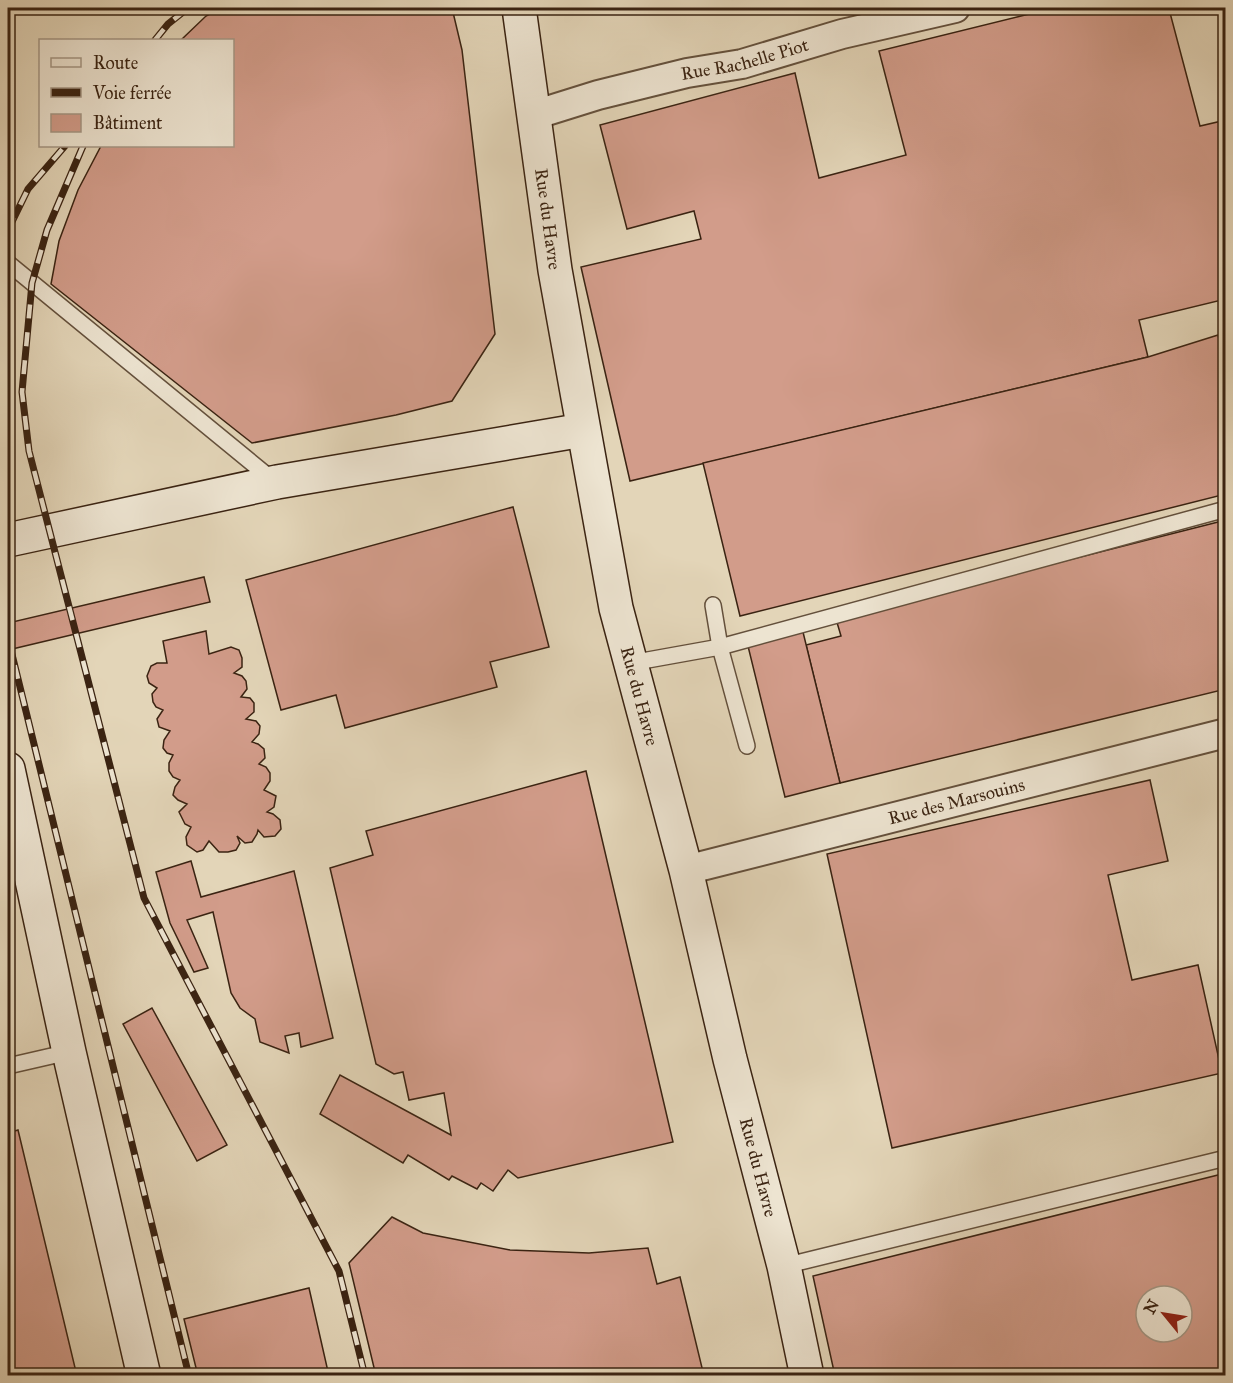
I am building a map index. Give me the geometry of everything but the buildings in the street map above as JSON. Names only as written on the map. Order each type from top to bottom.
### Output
[{"type":"main road","name":"Rue du Havre","points":[[519,8],[555,270],[616,608],[686,870],[730,1059],[784,1266],[807,1376]]},
{"type":"main road","points":[[8,540],[277,482],[583,430]]},
{"type":"main road","points":[[8,769],[69,1052],[144,1376]]},
{"type":"street","name":"Rue Rachelle Piot","points":[[534,115],[687,72],[742,64],[842,34],[955,8]]},
{"type":"street","name":"Rue des Marsouins","points":[[686,870],[1226,733]]},
{"type":"lane","points":[[8,263],[277,482]]},
{"type":"lane","points":[[631,663],[720,647],[1226,509]]},
{"type":"lane","points":[[713,604],[720,647],[747,746]]},
{"type":"lane","points":[[8,1066],[69,1052]]},
{"type":"lane","points":[[784,1266],[1226,1158]]},
{"type":"railway","points":[[156,39],[168,24],[188,8]]},
{"type":"railway","points":[[8,230],[28,189],[64,147]]},
{"type":"railway","points":[[83,147],[47,230],[32,283],[22,392],[29,451],[144,898],[339,1271],[365,1376]]},
{"type":"railway","points":[[8,638],[189,1376]]}]
